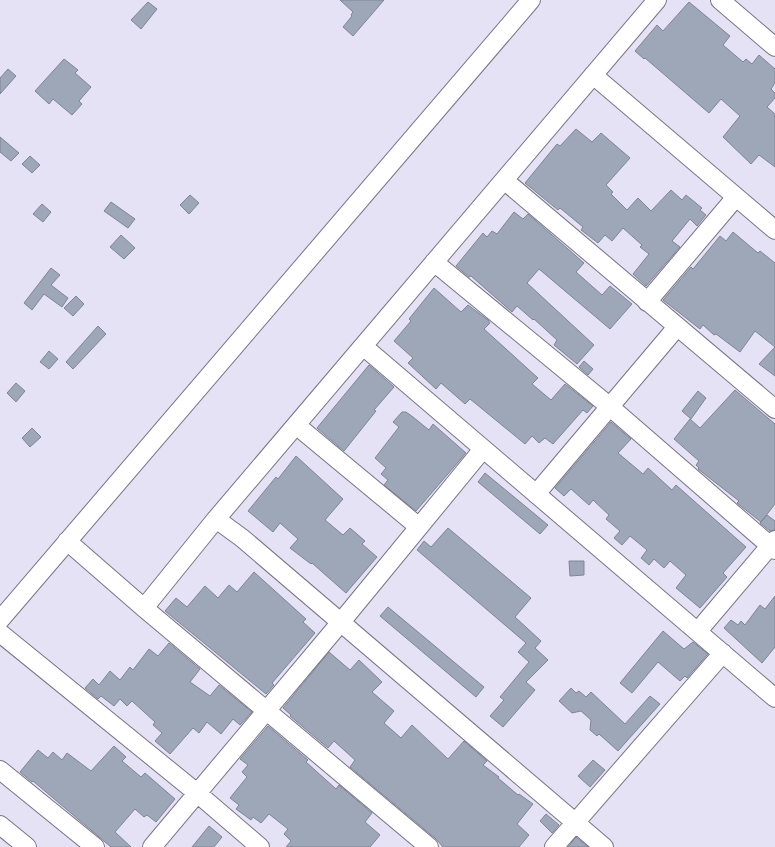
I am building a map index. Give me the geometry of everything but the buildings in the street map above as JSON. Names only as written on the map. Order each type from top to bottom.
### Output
[{"type":"street","points":[[0,620],[531,0]]},
{"type":"street","points":[[144,608],[296,424],[657,0]]},
{"type":"street","points":[[720,0],[775,47]]},
{"type":"street","points":[[593,76],[775,230]]},
{"type":"street","points":[[504,180],[775,409]]},
{"type":"street","points":[[647,302],[736,197]]},
{"type":"street","points":[[434,262],[609,406],[773,545],[698,631]]},
{"type":"street","points":[[536,494],[677,326]]},
{"type":"street","points":[[363,346],[775,698]]},
{"type":"street","points":[[296,424],[419,527]]},
{"type":"street","points":[[152,847],[483,449]]},
{"type":"street","points":[[216,519],[242,538],[604,847]]},
{"type":"street","points":[[68,541],[144,608],[429,847]]},
{"type":"street","points":[[0,633],[197,793],[260,847]]},
{"type":"street","points":[[554,847],[723,653]]},
{"type":"street","points":[[0,770],[95,847]]},
{"type":"street","points":[[0,825],[27,847]]}]
